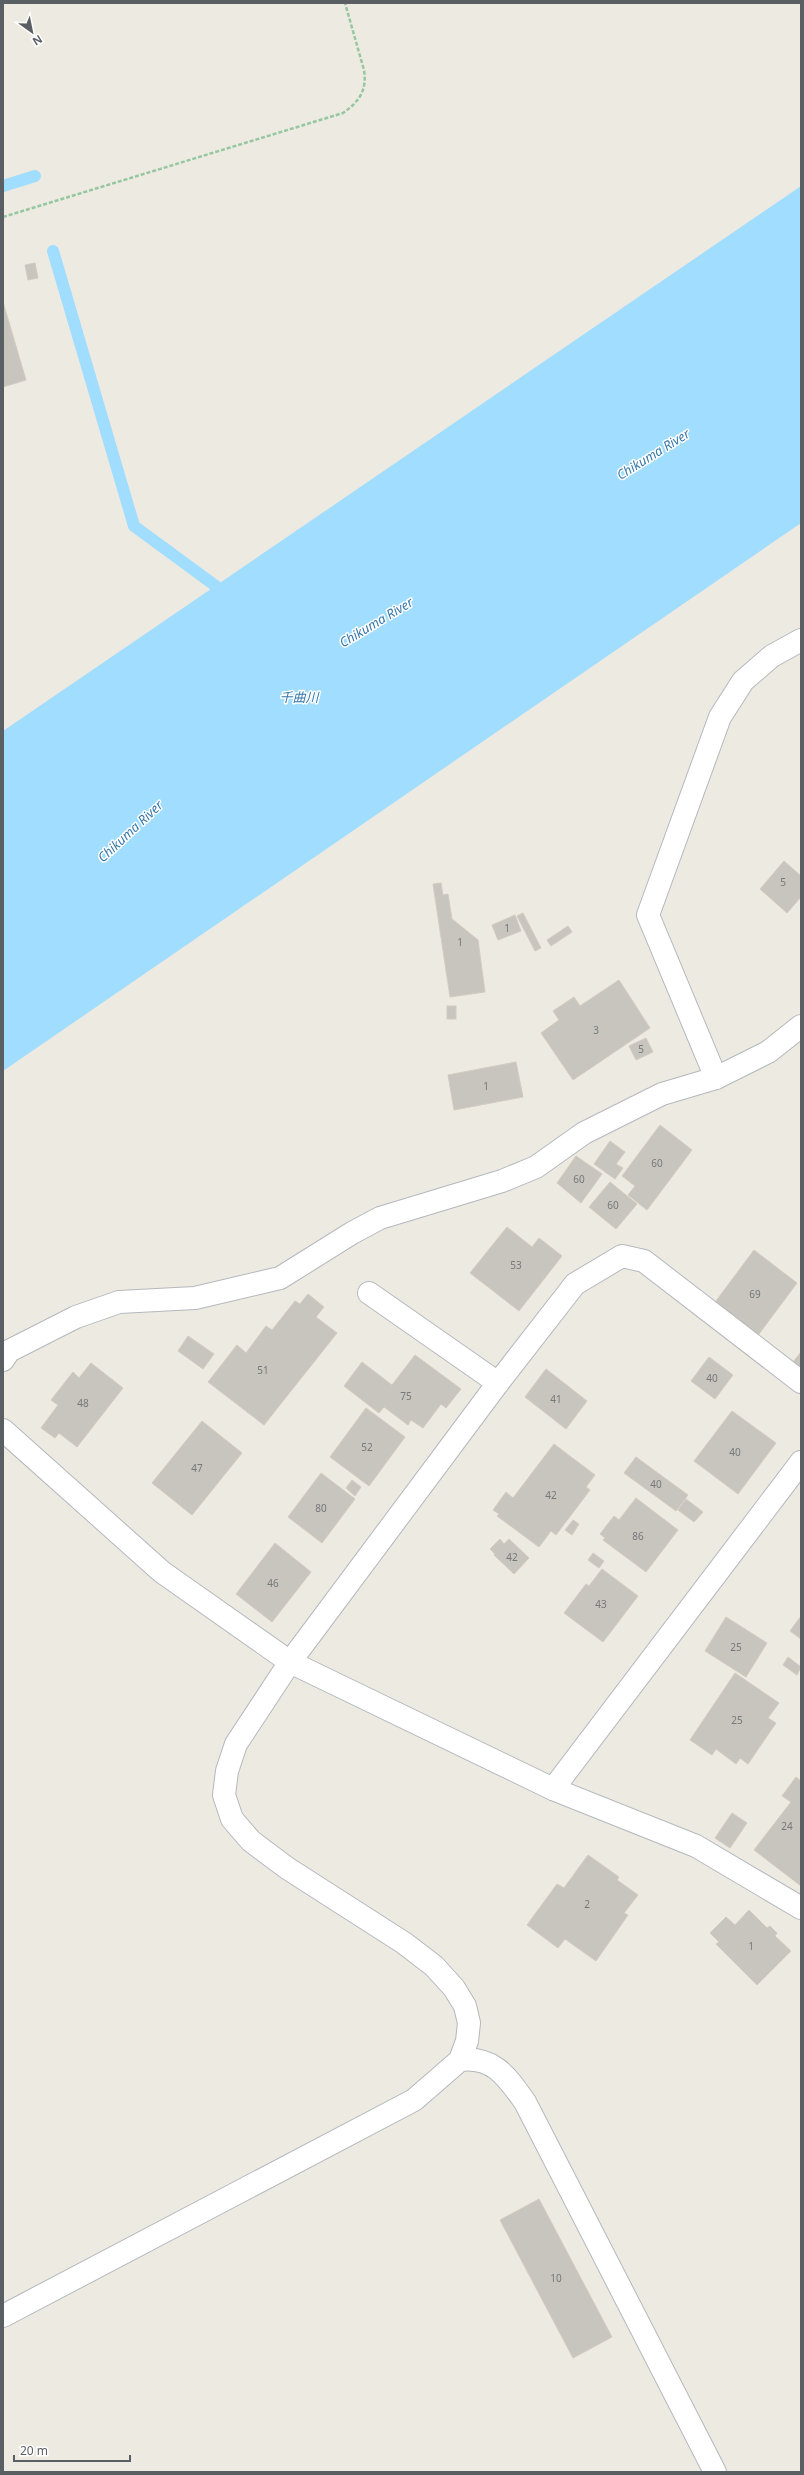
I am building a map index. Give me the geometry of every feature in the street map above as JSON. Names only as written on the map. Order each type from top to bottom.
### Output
[{"type":"street","points":[[716,1078],[648,915],[720,717],[743,681],[772,656],[801,640]]},
{"type":"street","points":[[3,1360],[9,1351],[69,1321],[119,1302],[195,1298],[280,1278],[352,1233],[380,1218],[502,1181],[536,1167],[584,1133],[662,1094],[716,1078],[768,1052],[801,1026]]},
{"type":"street","points":[[3,2316],[414,2100],[460,2060],[467,2041],[469,2024],[465,2006],[454,1988],[434,1966],[404,1943],[281,1863],[251,1841],[232,1819],[224,1795],[227,1771],[236,1744],[290,1662],[498,1383],[575,1284],[622,1256],[644,1261],[801,1382]]},
{"type":"street","points":[[369,1293],[498,1383]]},
{"type":"street","points":[[3,1430],[162,1572],[290,1662],[553,1789],[696,1846],[801,1908]]},
{"type":"street","points":[[553,1789],[801,1462]]},
{"type":"street","points":[[460,2060],[475,2058],[491,2065],[509,2080],[525,2102],[715,2472]]},
{"type":"path","points":[[3,217],[343,112],[356,105],[363,95],[366,81],[345,3]]},
{"type":"water","name":"千曲川","points":[[801,186],[801,523],[3,1071],[3,731]]},
{"type":"building","points":[[35,263],[38,278],[28,280],[25,265]]},
{"type":"building","points":[[3,302],[26,380],[3,387]]},
{"type":"building","points":[[784,861],[801,876],[801,897],[787,913],[760,889]]},
{"type":"building","points":[[441,883],[443,895],[448,894],[452,919],[478,940],[485,992],[450,997],[433,884]]},
{"type":"building","points":[[523,913],[541,948],[535,951],[517,916]]},
{"type":"building","points":[[515,915],[521,931],[498,940],[492,925]]},
{"type":"building","points":[[568,926],[572,932],[551,946],[547,940]]},
{"type":"building","points":[[619,980],[650,1028],[573,1080],[541,1033],[559,1020],[553,1011],[574,997],[580,1006]]},
{"type":"building","points":[[447,1006],[456,1006],[456,1019],[447,1019]]},
{"type":"building","points":[[646,1038],[653,1052],[636,1060],[629,1046]]},
{"type":"building","points":[[516,1062],[523,1097],[454,1110],[448,1075]]},
{"type":"building","points":[[660,1125],[692,1150],[647,1210],[628,1195],[635,1186],[622,1176]]},
{"type":"building","points":[[610,1141],[625,1152],[616,1164],[623,1168],[615,1179],[594,1164]]},
{"type":"building","points":[[576,1156],[602,1174],[581,1203],[557,1183]]},
{"type":"building","points":[[610,1182],[637,1204],[616,1229],[589,1207]]},
{"type":"building","points":[[507,1227],[532,1247],[539,1238],[562,1256],[519,1311],[470,1273]]},
{"type":"building","points":[[754,1250],[797,1283],[756,1338],[713,1305]]},
{"type":"building","points":[[308,1294],[324,1307],[316,1317],[337,1333],[264,1425],[208,1382],[237,1345],[246,1353],[266,1326],[272,1330],[295,1301],[300,1304]]},
{"type":"building","points":[[188,1336],[214,1354],[203,1369],[178,1351]]},
{"type":"building","points":[[801,1352],[801,1368],[793,1362]]},
{"type":"building","points":[[415,1355],[461,1389],[446,1408],[441,1404],[423,1428],[411,1420],[408,1425],[384,1407],[379,1413],[344,1386],[362,1362],[392,1385]]},
{"type":"building","points":[[709,1357],[733,1375],[715,1399],[691,1381]]},
{"type":"building","points":[[91,1363],[123,1388],[77,1447],[59,1433],[55,1438],[41,1428],[58,1405],[51,1400],[73,1372],[79,1378]]},
{"type":"building","points":[[546,1369],[587,1401],[566,1429],[525,1397]]},
{"type":"building","points":[[366,1408],[405,1437],[369,1486],[330,1457]]},
{"type":"building","points":[[732,1411],[776,1443],[738,1494],[694,1461]]},
{"type":"building","points":[[202,1421],[242,1453],[192,1515],[152,1483]]},
{"type":"building","points":[[554,1444],[595,1475],[586,1487],[590,1490],[556,1535],[551,1531],[539,1547],[497,1516],[499,1514],[493,1510],[506,1492],[513,1498]]},
{"type":"building","points":[[636,1457],[688,1495],[676,1511],[624,1473]]},
{"type":"building","points":[[321,1473],[355,1499],[322,1543],[288,1517]]},
{"type":"building","points":[[352,1480],[361,1487],[355,1496],[346,1488]]},
{"type":"building","points":[[636,1498],[678,1530],[646,1572],[603,1540],[605,1538],[600,1534],[614,1516],[619,1520]]},
{"type":"building","points":[[686,1499],[703,1512],[694,1522],[678,1510]]},
{"type":"building","points":[[573,1520],[579,1524],[572,1535],[565,1530]]},
{"type":"building","points":[[500,1539],[504,1544],[509,1539],[529,1558],[514,1574],[494,1555],[495,1554],[490,1549]]},
{"type":"building","points":[[275,1543],[311,1572],[272,1622],[236,1594]]},
{"type":"building","points":[[593,1553],[604,1561],[599,1568],[588,1560]]},
{"type":"building","points":[[602,1569],[638,1596],[603,1642],[564,1613],[586,1584],[589,1586]]},
{"type":"building","points":[[801,1616],[801,1639],[790,1631]]},
{"type":"building","points":[[726,1617],[767,1643],[746,1677],[705,1651]]},
{"type":"building","points":[[788,1657],[801,1667],[797,1675],[783,1665]]},
{"type":"building","points":[[735,1673],[779,1703],[768,1718],[776,1723],[748,1764],[740,1758],[736,1764],[716,1749],[712,1755],[690,1740]]},
{"type":"building","points":[[796,1777],[801,1781],[801,1886],[754,1850],[791,1802],[782,1796]]},
{"type":"building","points":[[732,1813],[747,1823],[730,1848],[715,1838]]},
{"type":"building","points":[[588,1855],[619,1877],[617,1880],[638,1895],[624,1913],[628,1915],[596,1961],[565,1939],[558,1948],[527,1925],[557,1884],[564,1888]]},
{"type":"building","points":[[749,1910],[767,1928],[770,1926],[777,1933],[775,1936],[791,1951],[757,1985],[716,1944],[719,1942],[710,1933],[726,1917],[735,1925]]},
{"type":"building","points":[[539,2199],[612,2337],[573,2358],[500,2220]]},
{"type":"waterway","points":[[3,186],[35,176]]},
{"type":"waterway","points":[[53,251],[134,526],[228,595]]},
{"type":"water label","name":"Chikuma River","points":[[653,454]]},
{"type":"water label","name":"Chikuma River","points":[[376,622]]},
{"type":"water label","name":"Chikuma River","points":[[130,831]]}]
